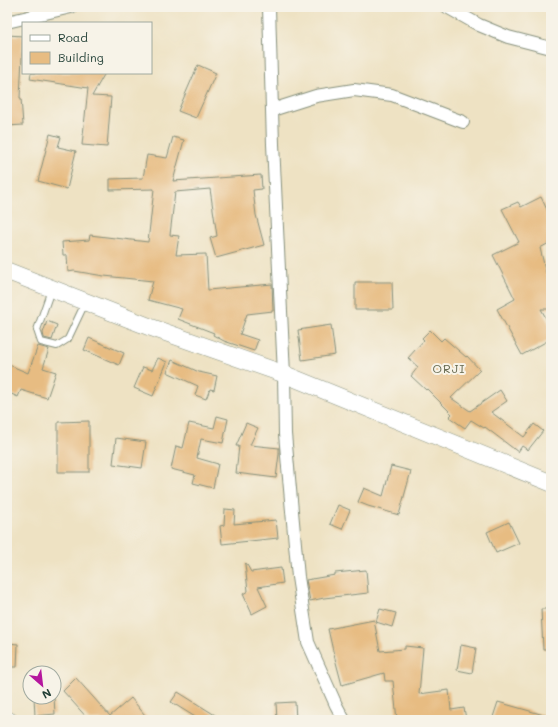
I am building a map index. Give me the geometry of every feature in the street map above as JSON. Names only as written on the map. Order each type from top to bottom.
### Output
[{"type":"main road","points":[[7,271],[150,327],[284,374],[551,484]]},
{"type":"street","points":[[7,22],[71,7]]},
{"type":"street","points":[[269,7],[272,110],[284,374],[285,434],[298,577],[308,642],[344,720]]},
{"type":"street","points":[[447,7],[479,25],[508,37],[551,48]]},
{"type":"street","points":[[272,110],[316,96],[354,90],[392,95],[463,122]]},
{"type":"lane","points":[[51,288],[37,330],[41,342],[57,346],[68,339],[86,302]]},
{"type":"building","points":[[7,35],[22,36],[20,98],[23,125],[7,126]]},
{"type":"building","points":[[198,65],[216,73],[196,118],[178,111]]},
{"type":"building","points":[[31,74],[104,74],[92,96],[111,97],[107,147],[82,145],[88,88],[30,79]]},
{"type":"building","points":[[50,134],[61,137],[58,147],[76,151],[67,189],[38,181]]},
{"type":"building","points":[[173,137],[184,140],[173,181],[261,175],[262,189],[253,190],[256,215],[264,245],[216,258],[210,238],[217,236],[210,189],[175,192],[170,235],[179,236],[176,255],[206,254],[208,290],[272,284],[273,311],[247,314],[240,334],[258,340],[254,351],[224,341],[213,335],[214,333],[178,319],[182,309],[148,300],[153,281],[74,271],[68,272],[67,255],[63,255],[62,242],[89,240],[90,235],[148,242],[154,189],[110,190],[110,179],[143,178],[147,155],[167,158]]},
{"type":"building","points":[[541,197],[551,218],[551,242],[540,248],[551,293],[551,309],[541,309],[551,327],[551,339],[522,355],[497,309],[515,299],[493,255],[519,242],[502,209],[518,202],[521,207]]},
{"type":"building","points":[[355,282],[392,282],[393,310],[355,310]]},
{"type":"building","points":[[47,321],[57,325],[52,340],[44,338],[43,333]]},
{"type":"building","points":[[331,325],[335,355],[302,360],[298,330]]},
{"type":"building","points":[[430,330],[441,341],[444,338],[466,357],[467,356],[480,370],[451,398],[470,411],[500,390],[507,401],[491,412],[524,437],[534,424],[543,431],[528,450],[522,446],[518,452],[485,427],[484,428],[471,420],[465,428],[449,417],[452,414],[427,389],[426,390],[411,376],[418,367],[408,358],[424,340],[422,338]]},
{"type":"building","points":[[89,338],[124,353],[119,365],[84,350]]},
{"type":"building","points":[[38,346],[49,349],[43,368],[56,372],[47,398],[21,390],[18,397],[7,392],[7,364],[28,373]]},
{"type":"building","points":[[158,358],[167,362],[153,396],[134,388],[143,367],[152,370]]},
{"type":"building","points":[[172,360],[199,372],[217,376],[214,390],[210,389],[206,399],[195,395],[198,386],[167,372]]},
{"type":"building","points":[[217,416],[228,419],[223,443],[201,439],[197,458],[218,464],[213,488],[193,483],[195,475],[171,469],[176,446],[183,448],[189,423],[214,428]]},
{"type":"building","points":[[89,421],[89,472],[58,472],[58,422]]},
{"type":"building","points":[[246,423],[258,428],[250,445],[279,448],[276,478],[236,473],[239,446],[236,446]]},
{"type":"building","points":[[116,438],[146,442],[142,468],[113,464]]},
{"type":"building","points":[[391,466],[411,471],[399,515],[358,502],[364,488],[383,496]]},
{"type":"building","points":[[338,505],[350,510],[342,529],[330,524]]},
{"type":"building","points":[[225,509],[235,510],[234,524],[276,520],[278,538],[222,544],[220,526],[224,525]]},
{"type":"building","points":[[509,522],[519,543],[496,553],[487,532]]},
{"type":"building","points":[[246,563],[251,572],[281,568],[283,583],[258,587],[267,606],[252,614],[243,594],[248,591]]},
{"type":"building","points":[[366,570],[368,593],[310,601],[306,580],[335,575],[335,573]]},
{"type":"building","points":[[380,609],[396,613],[392,627],[376,622]]},
{"type":"building","points":[[541,609],[551,609],[551,649],[543,649]]},
{"type":"building","points":[[374,620],[380,651],[405,649],[405,646],[423,648],[419,694],[449,690],[451,710],[464,708],[466,719],[397,720],[393,681],[385,681],[384,673],[342,685],[328,629]]},
{"type":"building","points":[[8,643],[18,644],[17,667],[7,667]]},
{"type":"building","points":[[461,645],[476,648],[472,673],[457,670]]},
{"type":"building","points":[[76,678],[110,716],[131,698],[149,720],[89,720],[63,691]]},
{"type":"building","points":[[178,692],[223,720],[200,720],[171,702]]},
{"type":"building","points":[[295,702],[296,720],[277,720],[276,703]]},
{"type":"building","points":[[498,702],[551,717],[550,720],[492,720]]},
{"type":"building","points":[[34,705],[54,705],[55,714],[35,716]]},
{"type":"district","name":"ORJI","points":[[449,368]]}]
